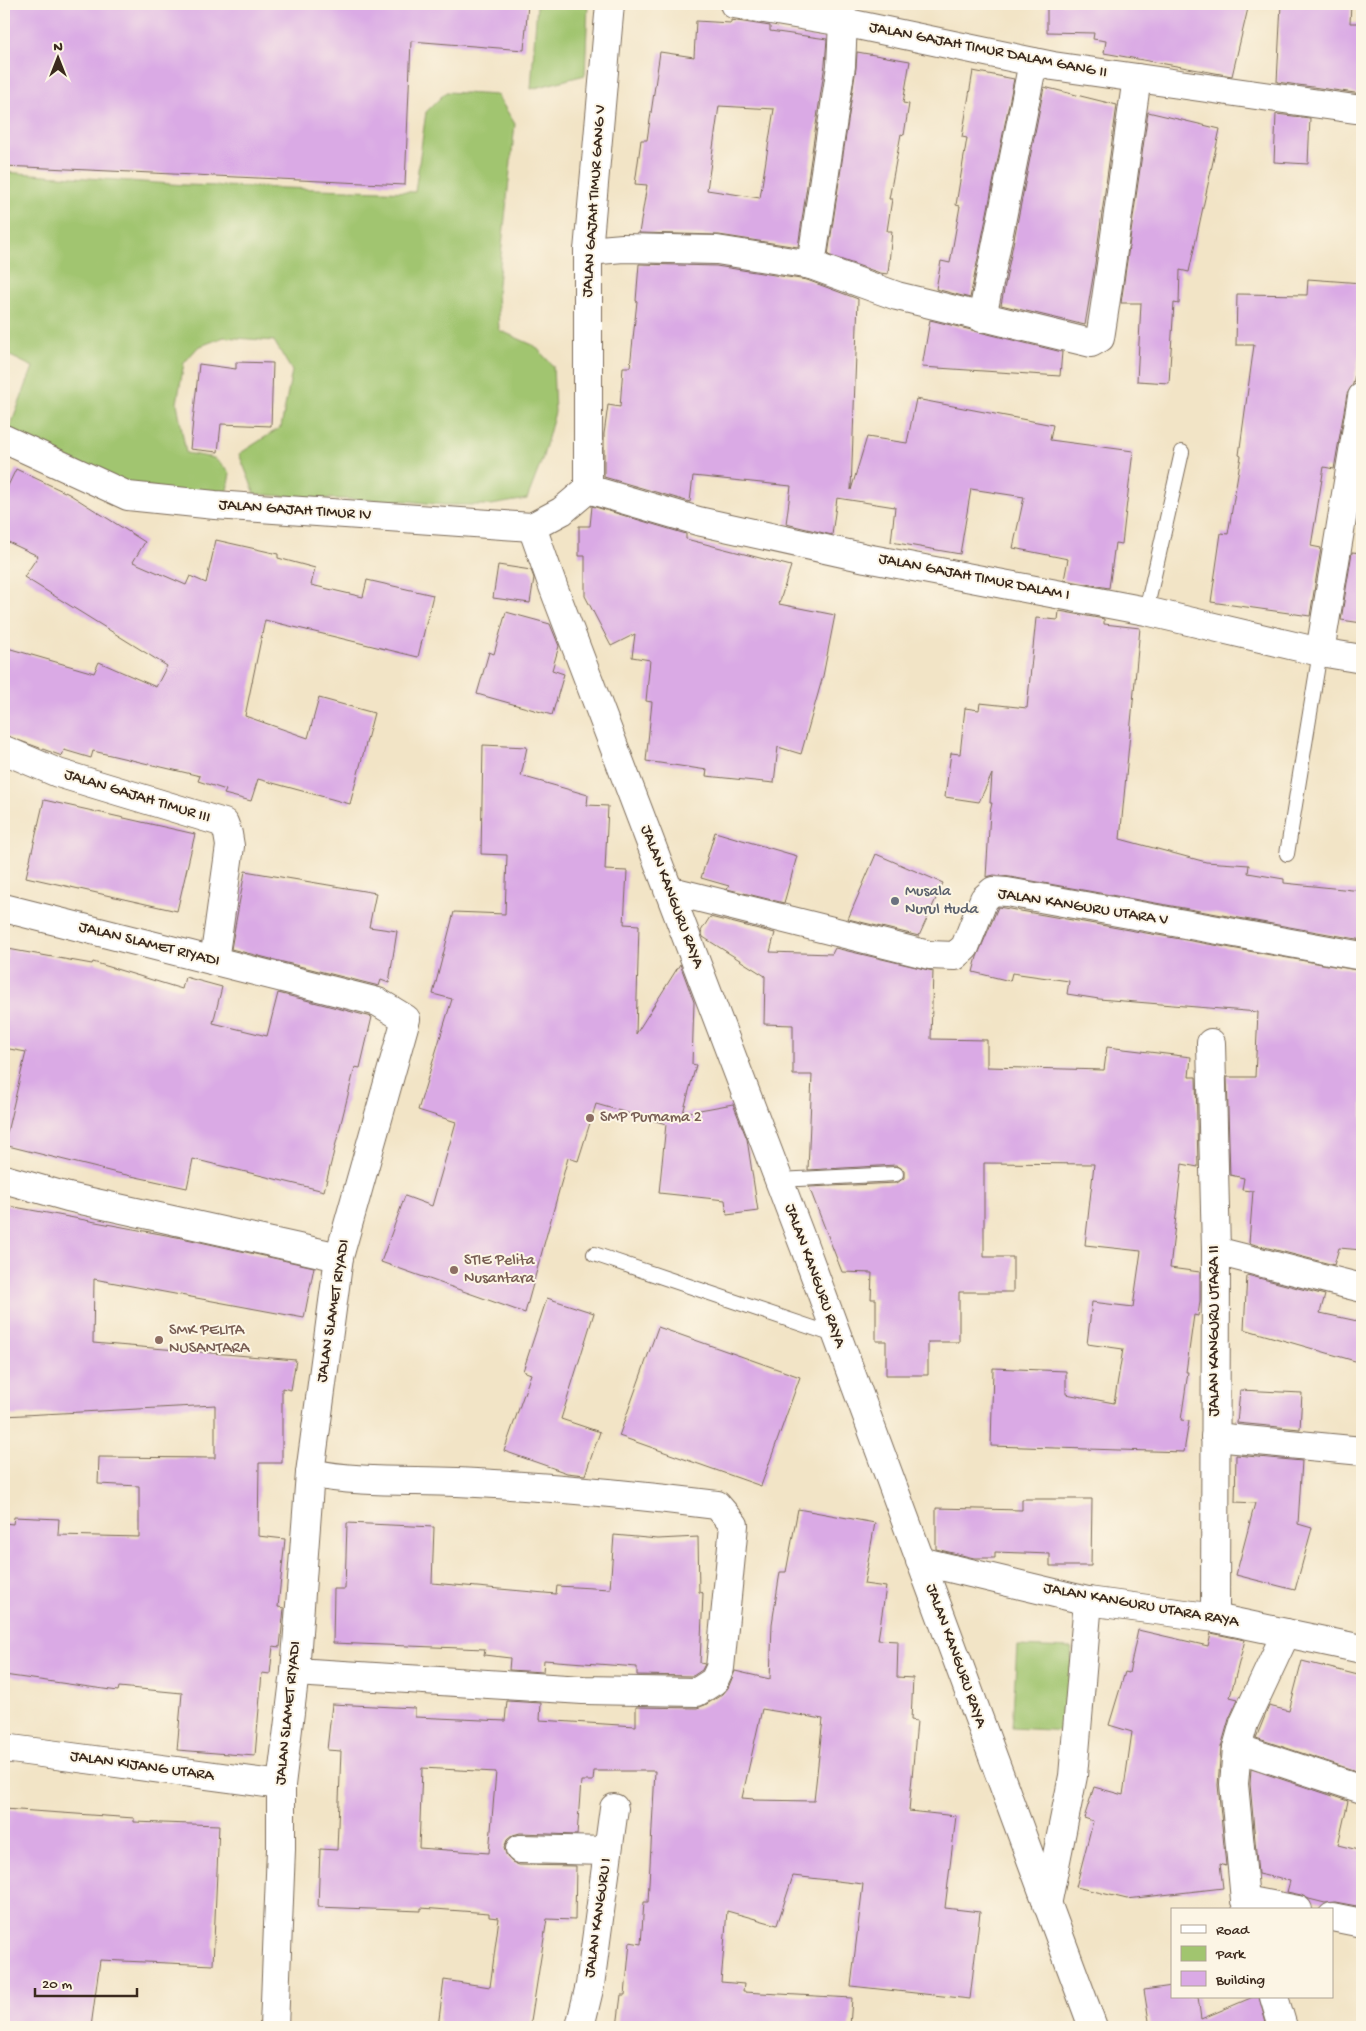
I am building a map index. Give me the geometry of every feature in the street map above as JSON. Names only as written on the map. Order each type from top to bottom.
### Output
[{"type":"street","name":"JALAN GAJAH TIMUR GANG V","points":[[588,489],[588,251],[610,4]]},
{"type":"street","name":"JALAN GAJAH TIMUR DALAM GANG II","points":[[734,4],[843,22],[1053,66],[1362,110]]},
{"type":"street","points":[[811,265],[841,66],[843,22]]},
{"type":"street","points":[[982,318],[1033,62]]},
{"type":"street","points":[[588,251],[623,248],[717,250],[811,265],[897,296],[1091,343],[1100,338],[1114,252],[1121,180],[1137,78]]},
{"type":"street","points":[[1320,652],[1362,397]]},
{"type":"street","name":"JALAN GAJAH TIMUR IV","points":[[4,439],[128,496],[215,506],[532,526]]},
{"type":"street","points":[[532,526],[562,511],[588,489]]},
{"type":"street","name":"JALAN GAJAH TIMUR DALAM I","points":[[588,489],[708,524],[866,558],[1146,611],[1320,652],[1362,658]]},
{"type":"street","name":"JALAN KANGURU RAYA","points":[[532,526],[779,1180],[1093,2027]]},
{"type":"street","name":"JALAN GAJAH TIMUR III","points":[[4,750],[58,773],[224,824],[230,846],[214,961]]},
{"type":"street","name":"JALAN KANGURU UTARA V","points":[[668,890],[938,956],[955,956],[965,947],[984,899],[993,891],[1362,956]]},
{"type":"street","name":"JALAN SLAMET RIYADI","points":[[4,908],[378,1002],[406,1019],[339,1257],[310,1473],[296,1672],[281,1786],[281,1849],[274,2027]]},
{"type":"street","name":"JALAN KANGURU UTARA II","points":[[1211,1043],[1216,1251],[1214,1618]]},
{"type":"street","points":[[4,1179],[68,1197],[339,1257]]},
{"type":"street","points":[[1216,1251],[1362,1288]]},
{"type":"street","points":[[1214,1437],[1362,1451]]},
{"type":"street","points":[[296,1672],[582,1690],[697,1692],[714,1681],[720,1668],[734,1526],[717,1505],[670,1499],[459,1482],[331,1478],[310,1473]]},
{"type":"street","name":"JALAN KANGURU UTARA RAYA","points":[[920,1561],[1088,1601],[1214,1618],[1362,1649]]},
{"type":"street","points":[[1048,1905],[1073,1776],[1088,1601]]},
{"type":"street","points":[[1277,1908],[1246,1905],[1234,1784],[1237,1748],[1244,1724],[1286,1633]]},
{"type":"street","name":"JALAN KIJANG UTARA","points":[[4,1748],[281,1786]]},
{"type":"street","points":[[1237,1748],[1362,1789]]},
{"type":"street","name":"JALAN KANGURU I","points":[[580,2027],[590,1985],[614,1808]]},
{"type":"street","points":[[520,1849],[608,1852]]},
{"type":"street","points":[[1334,1917],[1362,1923]]},
{"type":"street","points":[[1274,1998],[1284,2027]]},
{"type":"lane","points":[[1146,611],[1182,452]]},
{"type":"lane","points":[[1287,854],[1320,652]]},
{"type":"lane","points":[[779,1180],[896,1174]]},
{"type":"lane","points":[[594,1254],[837,1336]]},
{"type":"green space","points":[[537,4],[588,4],[585,75],[531,89]]},
{"type":"green space","points":[[446,92],[497,95],[515,124],[497,293],[499,330],[535,346],[553,366],[555,412],[542,460],[527,499],[491,505],[444,505],[406,501],[307,498],[255,494],[239,454],[281,427],[292,371],[274,341],[224,337],[198,347],[184,363],[177,403],[186,453],[214,458],[230,473],[227,491],[198,496],[115,480],[9,430],[33,367],[4,353],[4,172],[185,185],[415,192],[426,112]]},
{"type":"green space","points":[[1017,1646],[1072,1648],[1067,1731],[1012,1728]]},
{"type":"building","points":[[4,4],[528,4],[524,50],[411,41],[405,185],[4,166]]},
{"type":"building","points":[[1047,4],[1249,4],[1232,76],[1104,53],[1106,41],[1093,39],[1094,33],[1047,32]]},
{"type":"building","points":[[1281,4],[1351,4],[1350,23],[1362,23],[1362,94],[1277,82]]},
{"type":"building","points":[[731,20],[770,26],[770,31],[827,39],[798,247],[719,235],[639,233],[647,185],[635,184],[641,140],[647,140],[660,52],[694,57],[696,21],[731,23]],"holes":[[[719,106],[774,109],[760,198],[707,190]]]},
{"type":"building","points":[[857,52],[910,61],[903,103],[909,104],[904,135],[901,134],[889,199],[892,199],[887,231],[892,231],[888,274],[828,255]]},
{"type":"building","points":[[973,71],[1014,79],[970,298],[936,289],[941,261],[950,263],[960,206],[956,205],[967,138],[962,137]]},
{"type":"building","points":[[1044,87],[1117,105],[1085,325],[1001,305]]},
{"type":"building","points":[[1148,112],[1220,129],[1189,272],[1180,270],[1179,304],[1174,303],[1169,383],[1137,381],[1141,303],[1121,303]]},
{"type":"building","points":[[1276,114],[1310,118],[1308,164],[1274,162]]},
{"type":"building","points":[[639,264],[716,266],[807,280],[858,299],[851,490],[867,437],[907,443],[916,399],[1053,425],[1050,440],[1133,451],[1122,544],[1115,543],[1109,588],[1064,580],[1068,559],[1013,548],[1024,497],[971,489],[960,554],[891,542],[895,507],[837,498],[832,535],[786,524],[791,486],[693,476],[690,502],[604,477],[604,434],[608,405],[620,407],[623,367],[630,367]]},
{"type":"building","points":[[1308,279],[1362,283],[1362,344],[1353,384],[1347,394],[1334,469],[1324,467],[1311,546],[1321,548],[1310,616],[1211,602],[1221,533],[1228,534],[1241,456],[1239,455],[1254,345],[1236,345],[1237,294],[1307,295]]},
{"type":"building","points":[[930,320],[1062,352],[1060,376],[922,367]]},
{"type":"building","points":[[236,362],[273,363],[271,426],[221,424],[218,452],[190,449],[199,364],[236,369]]},
{"type":"building","points":[[16,469],[69,494],[145,542],[133,562],[186,585],[190,576],[206,583],[216,540],[278,554],[278,558],[315,568],[311,585],[363,597],[367,580],[433,595],[418,657],[265,620],[245,716],[308,738],[319,698],[374,713],[350,804],[258,779],[251,801],[224,794],[226,790],[198,781],[200,776],[93,751],[91,758],[64,750],[62,756],[4,735],[4,647],[94,673],[99,662],[156,687],[167,666],[24,577],[38,556],[4,540],[4,494]]},
{"type":"building","points":[[592,506],[686,534],[686,539],[791,566],[779,604],[835,615],[823,676],[801,754],[778,747],[774,783],[706,776],[707,770],[646,761],[652,702],[646,701],[650,660],[632,657],[635,634],[611,646],[585,596],[585,556],[579,556],[579,526],[590,526]]},
{"type":"building","points":[[1352,552],[1362,553],[1362,623],[1341,620]]},
{"type":"building","points":[[498,565],[531,570],[534,578],[530,603],[493,598]]},
{"type":"building","points":[[1059,611],[1104,619],[1104,624],[1140,628],[1120,839],[1206,862],[1249,865],[1248,873],[1284,879],[1284,883],[1362,891],[1362,940],[1010,877],[994,875],[986,877],[992,803],[990,803],[992,774],[979,802],[945,797],[951,753],[960,754],[965,708],[979,710],[980,703],[1027,708],[1036,618],[1058,620]]},
{"type":"building","points":[[506,612],[550,624],[559,646],[552,670],[564,674],[552,715],[477,694],[489,652],[494,654]]},
{"type":"building","points":[[483,745],[527,747],[521,776],[588,795],[587,805],[608,806],[605,870],[627,871],[624,924],[639,925],[636,1034],[680,964],[694,1002],[692,1064],[696,1065],[683,1113],[733,1104],[747,1139],[758,1211],[727,1215],[725,1200],[659,1193],[666,1124],[596,1104],[578,1161],[568,1158],[525,1313],[381,1262],[405,1196],[432,1206],[456,1122],[418,1110],[452,999],[433,994],[454,912],[505,914],[507,855],[481,854]]},
{"type":"building","points":[[44,800],[195,834],[177,911],[26,877]]},
{"type":"building","points":[[715,832],[797,856],[784,903],[727,889],[729,886],[701,878]]},
{"type":"building","name":"Musala Nurul Huda","points":[[876,854],[943,883],[919,936],[848,919]]},
{"type":"building","points":[[245,871],[376,893],[369,927],[397,931],[389,983],[381,980],[379,986],[231,949]]},
{"type":"building","points":[[998,907],[1362,971],[1362,1250],[1339,1248],[1334,1265],[1249,1243],[1253,1191],[1242,1190],[1244,1178],[1230,1175],[1227,1077],[1255,1077],[1258,1012],[1099,999],[1067,994],[1069,981],[1012,973],[1010,981],[973,972],[977,957]]},
{"type":"building","points":[[710,917],[775,933],[770,952],[832,954],[835,948],[933,971],[931,1039],[987,1040],[987,1067],[1104,1070],[1107,1047],[1191,1057],[1189,1077],[1196,1077],[1198,1167],[1182,1164],[1170,1268],[1200,1272],[1200,1301],[1198,1316],[1194,1315],[1181,1420],[1189,1421],[1184,1452],[991,1446],[993,1368],[1066,1371],[1066,1394],[1114,1403],[1123,1349],[1087,1344],[1092,1302],[1133,1307],[1141,1251],[1085,1245],[1094,1164],[984,1163],[984,1257],[1013,1257],[1013,1292],[959,1292],[959,1342],[928,1342],[928,1375],[886,1375],[886,1341],[876,1341],[876,1299],[871,1299],[872,1273],[842,1272],[809,1187],[897,1183],[904,1178],[904,1170],[896,1165],[808,1170],[812,1075],[793,1075],[793,1025],[764,1024],[765,976],[703,937],[701,931]]},
{"type":"building","points":[[8,949],[92,964],[93,962],[182,989],[185,977],[222,987],[213,1023],[267,1036],[278,993],[372,1017],[360,1068],[355,1067],[324,1191],[193,1159],[187,1188],[4,1145],[26,1052],[4,1048],[4,974]]},
{"type":"building","points":[[4,1205],[182,1238],[314,1267],[304,1318],[94,1279],[93,1343],[296,1360],[291,1390],[282,1388],[282,1463],[259,1463],[258,1536],[285,1539],[278,1607],[284,1608],[280,1647],[273,1646],[270,1674],[262,1673],[255,1756],[177,1750],[182,1693],[119,1687],[118,1691],[4,1675],[4,1523],[13,1524],[14,1517],[59,1519],[58,1535],[139,1537],[139,1486],[98,1484],[99,1457],[215,1458],[215,1405],[4,1416]]},
{"type":"building","points":[[1247,1275],[1325,1295],[1320,1313],[1362,1322],[1362,1363],[1244,1329]]},
{"type":"building","points":[[547,1298],[594,1313],[561,1419],[600,1432],[585,1475],[567,1473],[504,1451],[531,1374],[523,1371]]},
{"type":"building","points":[[658,1327],[800,1377],[761,1486],[619,1436]]},
{"type":"building","points":[[1240,1390],[1302,1393],[1300,1429],[1237,1423]]},
{"type":"building","points":[[1236,1455],[1302,1461],[1298,1524],[1312,1528],[1295,1590],[1236,1575],[1255,1503],[1235,1502]]},
{"type":"building","points":[[1022,1499],[1092,1499],[1091,1566],[1050,1566],[1050,1554],[995,1552],[995,1558],[974,1558],[936,1549],[936,1508],[1022,1510]]},
{"type":"building","points":[[798,1509],[875,1523],[864,1584],[886,1587],[878,1640],[898,1641],[897,1677],[913,1678],[911,1720],[917,1721],[909,1811],[956,1816],[945,1908],[980,1912],[970,1999],[851,1986],[863,1884],[793,1876],[777,1925],[727,1911],[721,1982],[744,1984],[743,1992],[852,1998],[850,2027],[617,2027],[621,1995],[625,1995],[630,1942],[641,1944],[644,1902],[648,1902],[655,1771],[594,1771],[593,1781],[581,1781],[577,1835],[520,1833],[513,1835],[507,1840],[504,1848],[507,1857],[519,1865],[576,1866],[575,1920],[547,1919],[530,2027],[438,2027],[444,1980],[490,1987],[499,1918],[489,1917],[489,1913],[421,1908],[421,1911],[318,1907],[320,1849],[337,1850],[341,1751],[327,1750],[332,1704],[415,1708],[415,1717],[505,1721],[507,1701],[541,1703],[540,1720],[636,1726],[636,1707],[697,1708],[723,1694],[728,1688],[735,1671],[770,1679],[772,1624],[780,1572],[786,1572]],"holes":[[[762,1709],[823,1719],[814,1801],[753,1800],[742,1798]],[[422,1768],[496,1772],[489,1853],[419,1848]]]},
{"type":"building","points":[[347,1523],[434,1527],[432,1583],[556,1594],[557,1586],[610,1589],[614,1535],[658,1539],[698,1537],[699,1592],[703,1593],[700,1663],[705,1664],[702,1670],[693,1676],[637,1675],[637,1667],[544,1660],[543,1672],[509,1670],[510,1658],[484,1655],[485,1649],[333,1643],[334,1589],[345,1589]]},
{"type":"building","points":[[1138,1630],[1208,1646],[1211,1633],[1245,1640],[1230,1697],[1238,1699],[1229,1719],[1221,1747],[1218,1785],[1226,1866],[1220,1864],[1223,1888],[1127,1899],[1076,1887],[1093,1821],[1084,1818],[1094,1787],[1123,1795],[1132,1732],[1109,1725],[1125,1672],[1129,1673]]},
{"type":"building","points":[[1302,1661],[1362,1676],[1362,1762],[1359,1761],[1356,1771],[1256,1738],[1269,1706],[1289,1711]]},
{"type":"building","points":[[1251,1769],[1348,1801],[1338,1845],[1362,1851],[1362,1907],[1335,1902],[1325,1903],[1309,1899],[1287,1892],[1290,1881],[1258,1874],[1250,1784]]},
{"type":"building","points":[[4,1809],[134,1818],[134,1822],[219,1825],[213,1965],[100,1960],[91,2027],[4,2027]]},
{"type":"building","points":[[1171,1986],[1171,1998],[1198,1998],[1201,2019],[1251,1998],[1259,1998],[1267,2027],[1150,2027],[1144,1990]]},
{"type":"place","name":"Musala Nurul Huda","points":[[895,901]]},
{"type":"place","name":"SMP Purnama 2","points":[[590,1118]]},
{"type":"place","name":"STIE Pelita Nusantara","points":[[454,1270]]},
{"type":"place","name":"SMK PELITA NUSANTARA","points":[[159,1340]]}]
